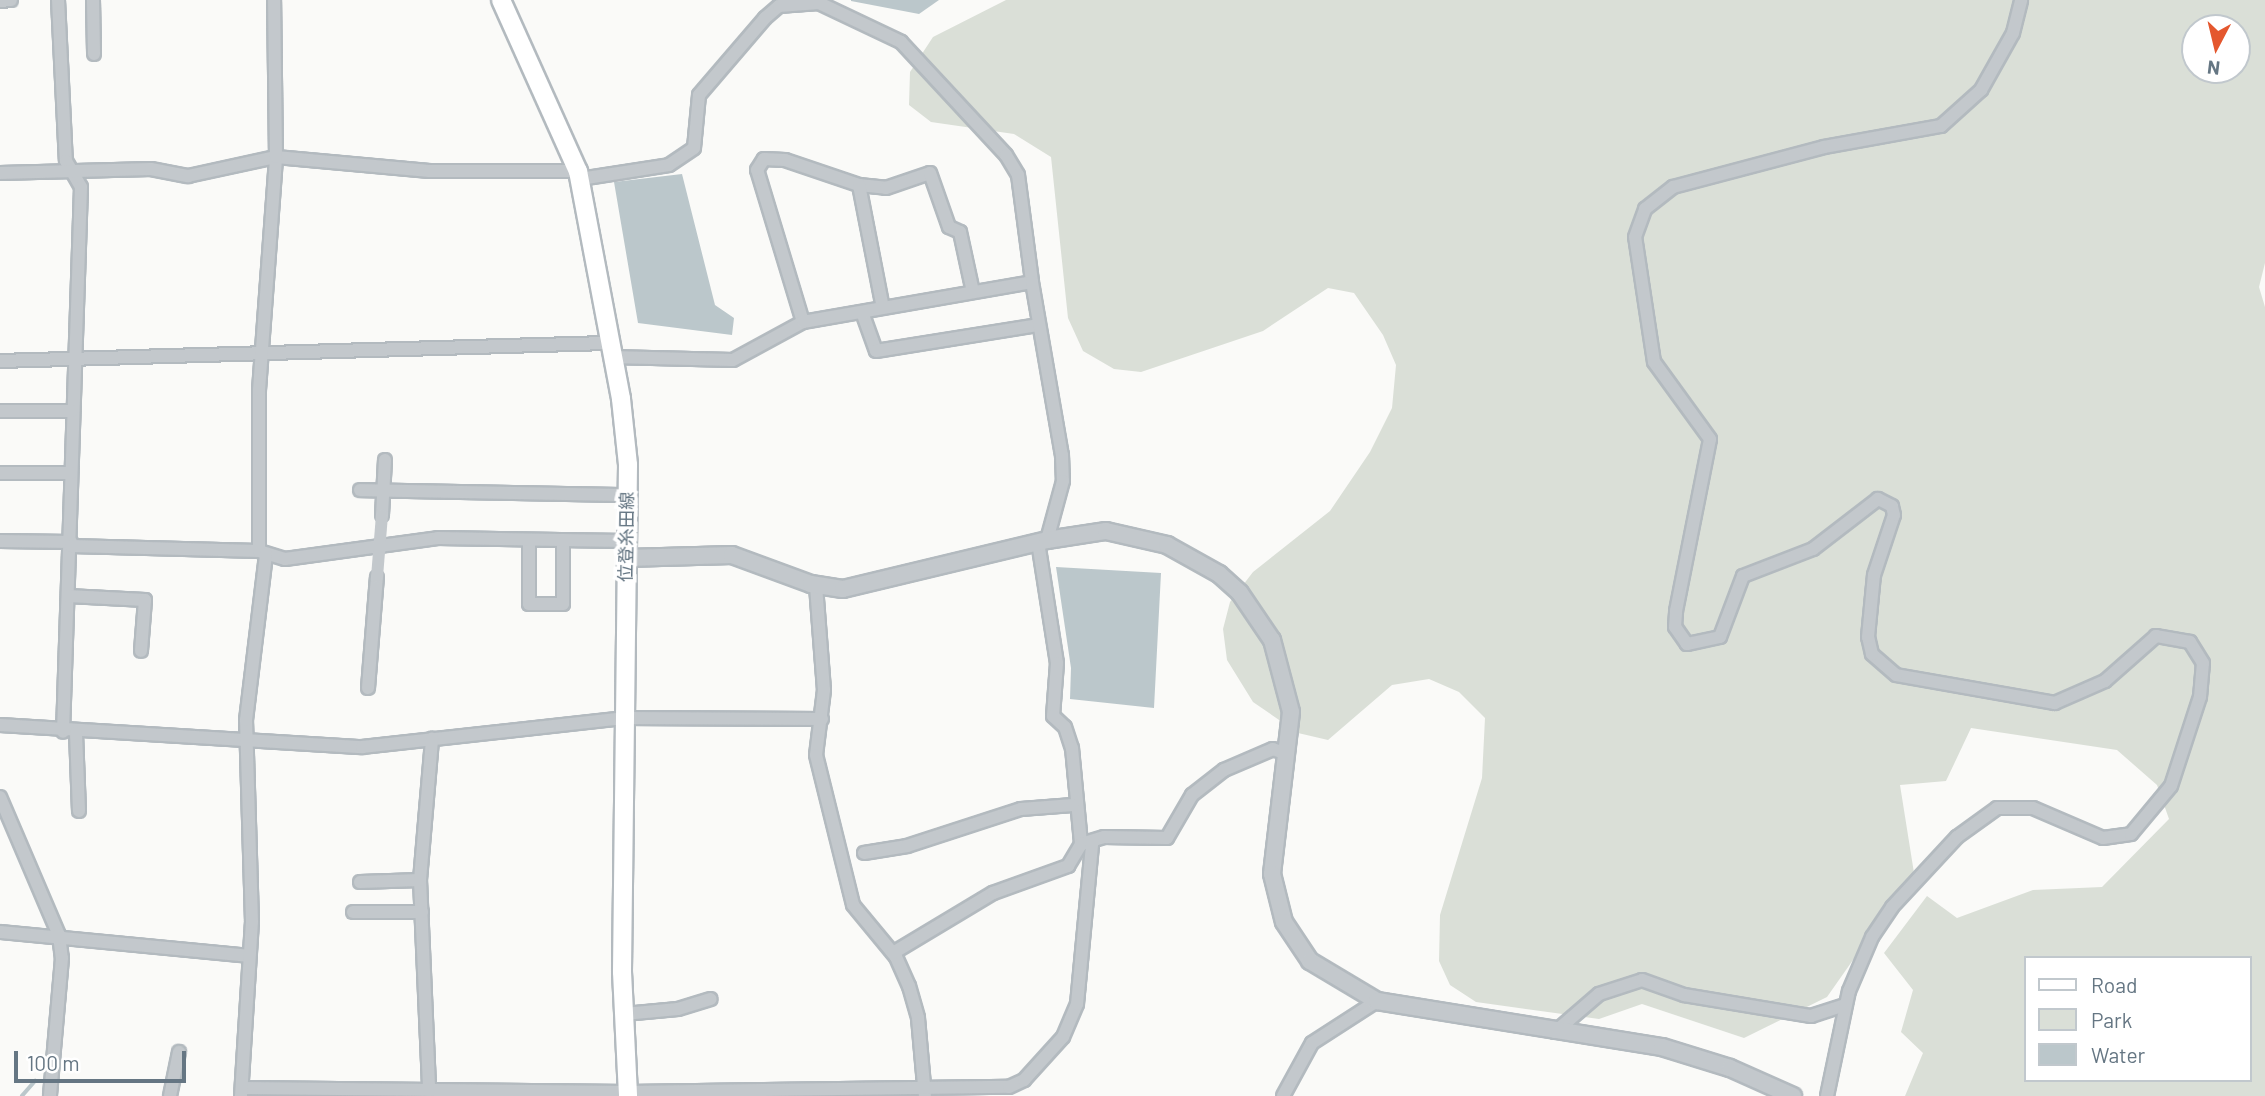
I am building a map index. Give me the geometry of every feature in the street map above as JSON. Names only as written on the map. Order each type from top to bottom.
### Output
[{"type":"main road","name":"位登糸田線","points":[[501,0],[579,175],[621,399],[627,495],[623,718],[624,1014],[628,1094]]},
{"type":"street","points":[[0,1],[10,0]]},
{"type":"street","points":[[58,0],[66,161],[75,171],[81,187],[72,360],[71,544],[68,596],[69,732],[79,811]]},
{"type":"street","points":[[93,0],[94,54]]},
{"type":"street","points":[[0,173],[151,169],[188,176],[276,157],[429,171],[579,175],[669,165],[694,148],[699,95],[765,18],[779,6],[819,4],[901,42],[1006,155],[1017,175],[1063,481],[1042,541],[1057,663],[1053,716],[1065,727],[1072,748],[1073,805],[1086,844],[1077,1004],[1063,1037],[1024,1080],[1010,1087],[925,1093],[628,1094],[429,1090],[242,1092],[247,956],[251,922],[245,743],[262,553],[261,353],[276,157],[274,0]]},
{"type":"street","points":[[1827,1096],[1846,1006],[1872,937],[1892,908],[1982,816],[2021,805],[2116,839],[2143,824],[2171,786],[2200,697],[2203,663],[2190,642],[2156,636],[2105,681],[2055,703],[1896,675],[1872,654],[1868,637],[1874,575],[1894,515],[1892,506],[1878,499],[1868,502],[1813,549],[1743,576],[1720,637],[1688,644],[1675,627],[1676,611],[1710,439],[1654,362],[1634,237],[1645,209],[1673,187],[1824,147],[1941,126],[1982,90],[2013,33],[2021,0]]},
{"type":"street","points":[[803,322],[757,170],[760,162],[785,160],[859,185],[886,188],[930,173],[949,227],[960,232],[974,292]]},
{"type":"street","points":[[859,185],[883,308]]},
{"type":"street","points":[[0,361],[261,353],[610,351],[733,360],[803,322],[1032,282]]},
{"type":"street","points":[[862,312],[876,351],[1039,325]]},
{"type":"street","points":[[0,411],[72,411]]},
{"type":"street","points":[[368,688],[385,460]]},
{"type":"street","points":[[0,474],[71,473]]},
{"type":"street","points":[[360,489],[627,495]]},
{"type":"street","points":[[0,541],[262,553],[285,559],[438,538],[563,540],[626,550],[732,555],[816,586],[855,588],[1042,541],[1106,531],[1143,537],[1219,574],[1248,602],[1272,639],[1291,712],[1272,874],[1284,922],[1310,961],[1377,1001],[1555,1032],[1662,1047],[1730,1068],[1793,1096]]},
{"type":"street","points":[[528,540],[529,604],[563,604],[563,540]]},
{"type":"street","points":[[816,586],[822,719],[816,755],[838,827],[847,885],[853,905],[893,953],[918,1018],[925,1093]]},
{"type":"street","points":[[68,596],[145,600],[141,651]]},
{"type":"street","points":[[0,725],[245,743],[362,747],[623,718],[822,719]]},
{"type":"street","points":[[429,1090],[420,880],[432,739]]},
{"type":"street","points":[[893,953],[993,893],[1068,866],[1086,844],[1104,837],[1167,838],[1192,795],[1224,770],[1273,749],[1286,754]]},
{"type":"street","points":[[0,797],[58,935],[62,958],[50,1096]]},
{"type":"street","points":[[864,853],[907,846],[1021,809],[1073,805]]},
{"type":"street","points":[[360,882],[420,880]]},
{"type":"street","points":[[353,912],[422,912]]},
{"type":"street","points":[[0,932],[58,935],[247,956]]},
{"type":"street","points":[[1555,1032],[1599,994],[1642,980],[1684,995],[1811,1016],[1846,1006]]},
{"type":"street","points":[[624,1014],[678,1009],[710,999]]},
{"type":"street","points":[[1283,1096],[1298,1074],[1312,1043],[1377,1001]]},
{"type":"street","points":[[170,1096],[179,1052]]},
{"type":"street","points":[[1294,1096],[1298,1074]]},
{"type":"green space","points":[[1006,0],[2265,0],[2265,263],[2259,287],[2265,307],[2265,1096],[1905,1096],[1923,1053],[1901,1032],[1913,990],[1884,953],[1927,896],[1957,918],[2033,890],[2102,887],[2169,819],[2157,785],[2117,750],[1971,728],[1946,781],[1900,785],[1914,873],[1827,997],[1744,1038],[1642,1004],[1599,1019],[1476,1002],[1450,985],[1439,961],[1440,915],[1482,778],[1485,718],[1459,692],[1429,679],[1392,685],[1328,740],[1298,733],[1253,702],[1227,660],[1223,629],[1230,602],[1253,572],[1330,511],[1370,452],[1392,408],[1396,365],[1383,335],[1354,293],[1328,288],[1263,331],[1141,372],[1114,369],[1083,351],[1068,318],[1051,157],[1014,134],[931,122],[909,105],[910,72],[933,37]]},
{"type":"water","points":[[851,0],[939,0],[919,14],[851,1]]},
{"type":"water","points":[[682,174],[715,305],[734,318],[732,335],[638,323],[614,182]]},
{"type":"water","points":[[1056,567],[1161,573],[1154,708],[1070,699],[1071,668]]},
{"type":"waterway","points":[[22,1096],[35,1081]]}]
